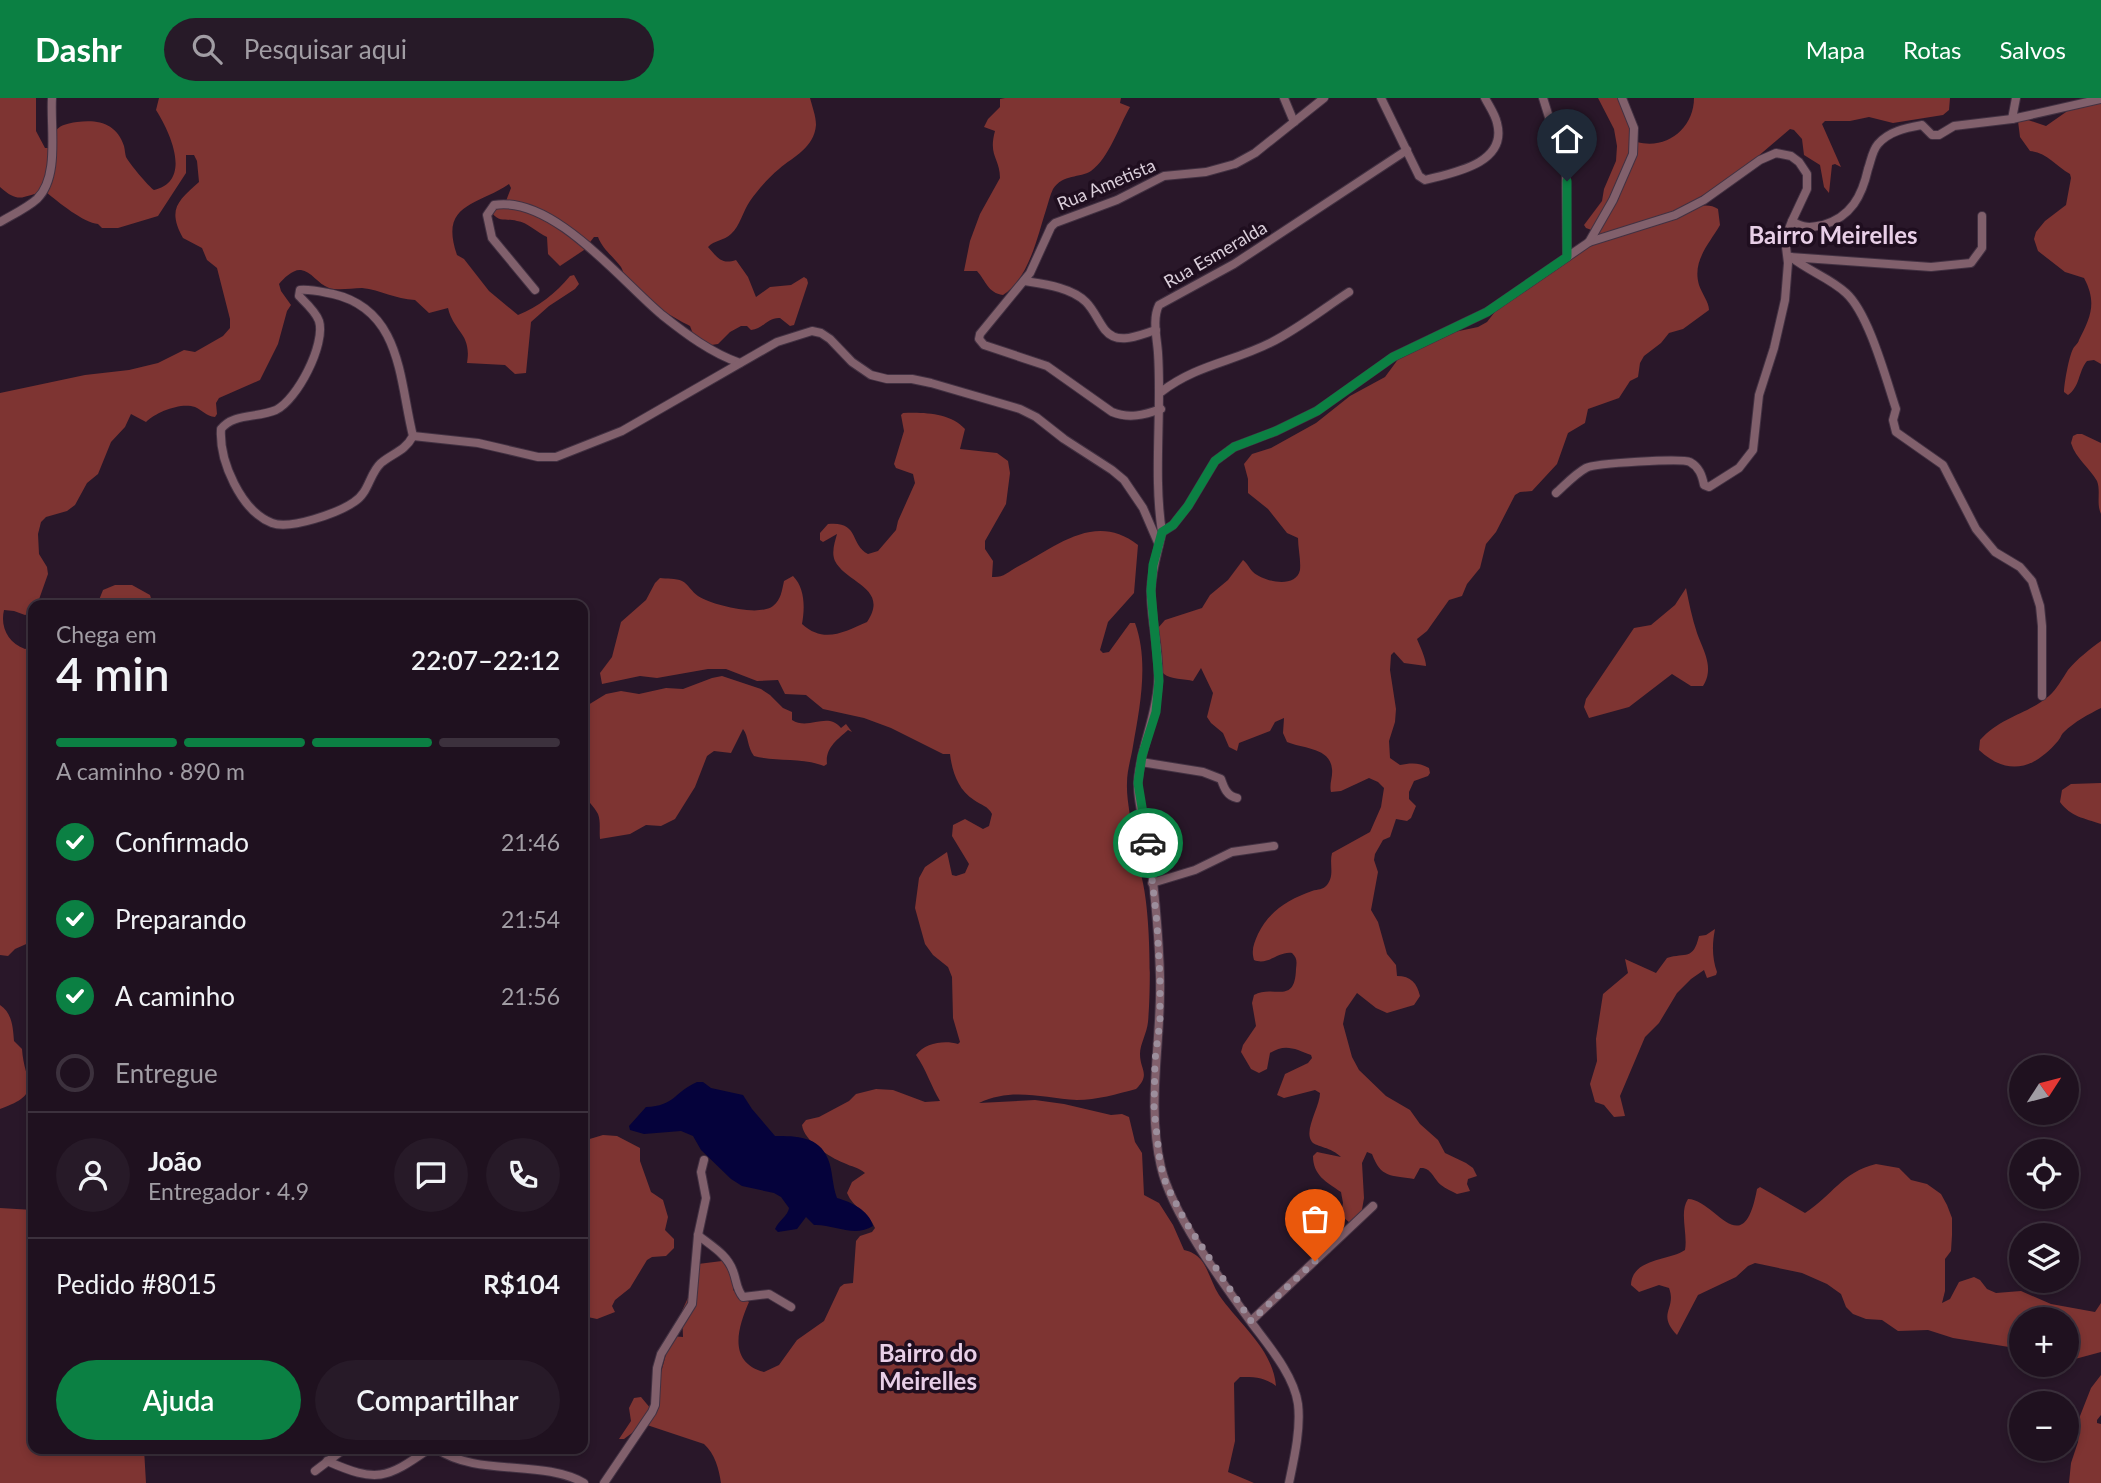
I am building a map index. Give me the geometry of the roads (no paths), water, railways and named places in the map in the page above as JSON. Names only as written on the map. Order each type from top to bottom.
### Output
[{"type":"street","points":[[0,222],[37,199],[48,185],[52,169],[52,98]]},
{"type":"street","points":[[1283,98],[1294,122]]},
{"type":"street","name":"Rua Ametista","points":[[1161,409],[1144,415],[1121,416],[1102,406],[1047,366],[998,351],[981,342],[979,334],[1024,281],[1037,262],[1051,227],[1057,222],[1117,200],[1164,176],[1206,172],[1235,164],[1255,153],[1324,98]]},
{"type":"street","points":[[1381,98],[1419,176],[1423,179],[1464,170],[1492,152],[1498,136],[1497,121],[1485,98]]},
{"type":"street","points":[[1543,98],[1566,173],[1567,257]]},
{"type":"street","points":[[1589,242],[1633,154],[1634,128],[1622,98]]},
{"type":"street","points":[[2012,119],[2016,98]]},
{"type":"street","points":[[1792,221],[1804,228],[1821,226],[1850,210],[1862,190],[1875,147],[1895,132],[1922,125],[1931,135],[1939,135],[1954,126],[2012,119],[2101,99]]},
{"type":"street","name":"Rua Esmeralda","points":[[1162,532],[1159,506],[1161,409],[1156,309],[1162,302],[1234,264],[1407,150]]},
{"type":"street","points":[[1289,1483],[1298,1404],[1287,1376],[1185,1221],[1166,1184],[1160,1163],[1154,1109],[1160,978],[1152,883],[1138,783],[1141,762],[1156,712],[1159,681],[1151,591],[1153,565],[1162,532],[1173,525],[1188,506],[1215,461],[1234,447],[1317,411],[1393,357],[1487,312],[1589,242],[1675,215],[1704,200],[1760,159],[1776,153],[1791,156],[1807,174],[1807,189],[1785,239],[1789,257],[1785,300],[1759,395],[1755,444],[1750,456],[1739,468],[1709,487],[1704,485],[1702,474],[1691,463],[1682,460],[1602,463],[1586,468],[1556,493]]},
{"type":"street","points":[[535,290],[492,238],[487,215],[494,205],[505,203],[523,207],[572,233],[662,315],[717,355],[740,363]]},
{"type":"street","points":[[1789,257],[1931,267],[1971,263],[1982,248],[1982,216]]},
{"type":"street","points":[[1789,257],[1833,283],[1854,302],[1865,322],[1896,409],[1892,420],[1896,432],[1943,465],[1976,529],[1995,552],[2020,567],[2032,581],[2040,606],[2042,626],[2042,696]]},
{"type":"street","points":[[1024,281],[1048,285],[1076,295],[1085,301],[1105,331],[1114,338],[1124,339],[1156,330]]},
{"type":"street","points":[[302,289],[341,296],[356,302],[387,330],[397,359],[413,436],[403,449],[380,464],[366,491],[351,504],[332,513],[281,525],[271,523],[258,514],[232,482],[226,468],[220,435],[221,429],[230,420],[261,415],[284,405],[304,378],[313,358],[320,328],[317,316],[299,296],[302,289]]},
{"type":"street","points":[[1160,392],[1178,378],[1202,367],[1237,357],[1271,342],[1349,292]]},
{"type":"street","points":[[413,436],[478,443],[538,457],[556,457],[622,430],[790,336],[812,331],[821,332],[852,362],[871,374],[887,379],[912,379],[931,383],[1020,409],[1124,480],[1143,508],[1159,545]]},
{"type":"street","points":[[1141,762],[1203,772],[1221,779],[1225,790],[1237,798]]},
{"type":"street","points":[[1152,883],[1195,870],[1232,852],[1274,846]]},
{"type":"street","points":[[604,1483],[655,1405],[657,1368],[661,1354],[692,1304],[698,1235],[706,1199],[701,1172],[704,1160]]},
{"type":"street","points":[[1251,1321],[1373,1206]]},
{"type":"street","points":[[1299,1213],[1327,1249]]},
{"type":"street","points":[[698,1235],[726,1257],[734,1272],[737,1290],[743,1297],[769,1294],[791,1307]]},
{"type":"street","points":[[315,1471],[337,1454]]},
{"type":"street","points":[[327,1461],[363,1477],[376,1479],[392,1474],[422,1454]]},
{"type":"street","points":[[449,1454],[461,1459],[574,1478],[584,1483]]},
{"type":"district","name":"Bairro Meirelles","points":[[1833,234]]},
{"type":"district","name":"Bairro do Meirelles","points":[[928,1366]]}]
